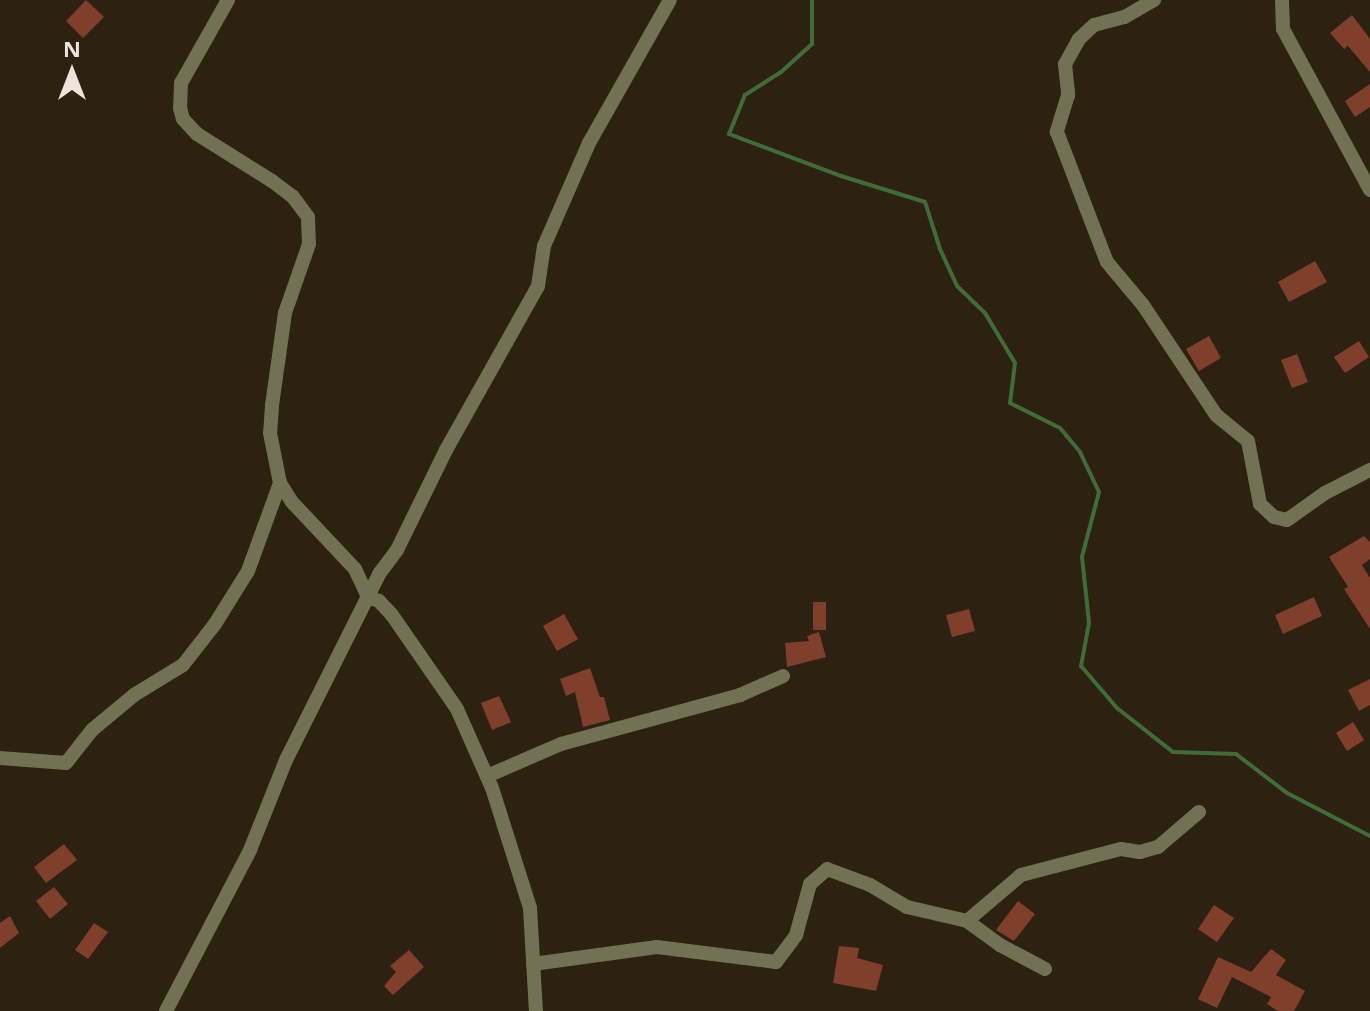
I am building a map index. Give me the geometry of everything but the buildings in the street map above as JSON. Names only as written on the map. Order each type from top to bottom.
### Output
[{"type":"street","points":[[228,0],[181,83],[180,108],[183,119],[197,134],[272,181],[293,197],[308,217],[309,244],[285,313],[272,406],[270,433],[280,483],[292,502],[355,569],[368,597],[379,601],[392,615],[440,680],[487,776],[530,908],[536,1011]]},
{"type":"street","points":[[166,1011],[250,850],[286,760],[368,597],[397,550],[446,450],[538,286],[544,246],[589,143],[670,0]]},
{"type":"street","points":[[1154,0],[1124,17],[1094,25],[1079,39],[1065,64],[1068,95],[1057,132],[1107,262],[1143,305],[1216,415],[1248,441],[1260,504],[1274,517],[1287,520],[1325,493],[1370,470]]},
{"type":"street","points":[[1282,0],[1283,29],[1370,190]]},
{"type":"street","points":[[0,758],[66,763],[103,721],[134,695],[183,665],[215,624],[248,571],[280,483]]},
{"type":"street","points":[[487,776],[561,744],[740,695],[783,676]]},
{"type":"street","points":[[967,921],[1021,875],[1121,849],[1140,852],[1158,847],[1199,812]]},
{"type":"street","points":[[533,964],[657,947],[776,962],[796,935],[810,884],[827,869],[870,885],[907,907],[967,921],[1000,945],[1045,969]]},
{"type":"waterway","points":[[812,0],[812,44],[781,72],[745,95],[729,134],[841,176],[925,202],[940,249],[957,286],[985,313],[1015,363],[1010,403],[1060,428],[1080,452],[1099,492],[1082,557],[1089,623],[1081,666],[1117,708],[1173,752],[1236,754],[1287,793],[1370,836]]}]
